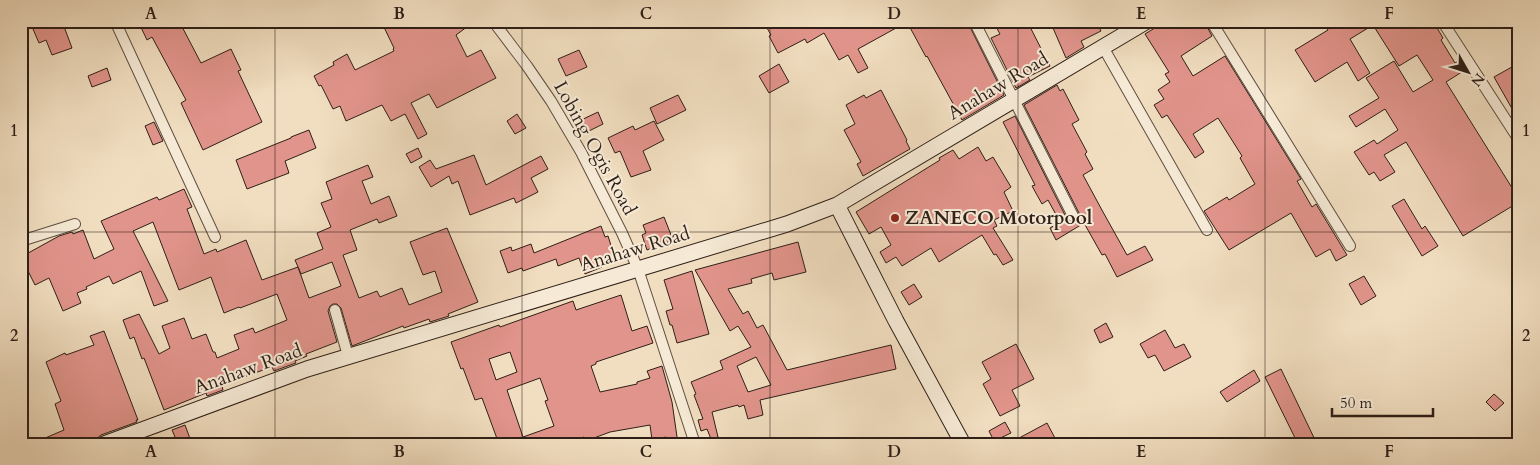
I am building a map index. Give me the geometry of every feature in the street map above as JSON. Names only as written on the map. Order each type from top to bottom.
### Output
[{"type":"street","points":[[115,21],[215,237]]},
{"type":"street","name":"Lobing Ogis Road","points":[[492,21],[527,66],[556,110],[603,195],[638,269],[695,444]]},
{"type":"street","points":[[974,21],[1073,216]]},
{"type":"street","name":"Anahaw Road","points":[[104,444],[250,389],[348,356],[787,224],[837,205],[1147,21]]},
{"type":"street","points":[[1211,21],[1350,246]]},
{"type":"street","points":[[1442,21],[1519,140]]},
{"type":"street","points":[[1103,47],[1207,230]]},
{"type":"street","points":[[837,205],[896,321],[963,444]]},
{"type":"street","points":[[21,240],[75,224]]},
{"type":"street","points":[[335,310],[348,356]]},
{"type":"building","points":[[53,21],[62,21],[72,48],[52,55],[46,40],[39,43],[33,29]]},
{"type":"building","points":[[138,21],[179,21],[201,63],[231,49],[241,70],[238,71],[262,122],[203,150],[181,103],[186,100],[152,37],[147,40]]},
{"type":"building","points":[[381,21],[475,21],[456,35],[467,57],[481,50],[496,78],[437,108],[429,94],[411,103],[427,134],[418,139],[405,114],[391,121],[382,105],[346,121],[340,106],[333,109],[321,85],[319,86],[314,76],[334,65],[333,62],[347,54],[355,70],[394,51]]},
{"type":"building","points":[[763,21],[967,21],[1004,95],[962,120],[907,22],[858,49],[868,68],[858,73],[848,55],[839,60],[824,33],[807,43],[805,39],[778,53]]},
{"type":"building","points":[[993,21],[1027,21],[1050,66],[1028,77],[1030,80],[1016,88],[991,38],[1000,34]]},
{"type":"building","points":[[1067,21],[1096,21],[1101,31],[1081,41],[1084,47],[1066,58],[1053,28]]},
{"type":"building","points":[[1166,21],[1204,21],[1212,36],[1181,56],[1193,76],[1225,56],[1301,179],[1297,181],[1312,207],[1316,204],[1347,255],[1336,261],[1330,249],[1316,257],[1291,213],[1229,250],[1204,211],[1227,197],[1229,200],[1255,184],[1240,158],[1242,156],[1218,118],[1193,134],[1204,152],[1195,158],[1167,115],[1162,118],[1154,105],[1164,99],[1158,90],[1170,82],[1165,74],[1169,72],[1145,34]]},
{"type":"building","points":[[1322,21],[1433,21],[1443,38],[1441,40],[1455,63],[1459,61],[1465,70],[1446,82],[1519,199],[1519,202],[1463,236],[1406,142],[1384,155],[1395,172],[1380,181],[1374,172],[1369,175],[1354,152],[1374,140],[1377,144],[1398,130],[1385,109],[1356,127],[1349,116],[1379,98],[1366,78],[1394,61],[1413,92],[1433,80],[1417,55],[1399,66],[1373,25],[1350,39],[1370,73],[1358,81],[1347,62],[1315,82],[1295,50],[1328,30]]},
{"type":"building","points":[[579,50],[587,67],[566,76],[558,59]]},
{"type":"building","points":[[1519,63],[1519,121],[1494,77]]},
{"type":"building","points":[[779,64],[789,82],[769,93],[759,76]]},
{"type":"building","points":[[107,68],[111,80],[92,87],[88,76]]},
{"type":"building","points":[[1057,85],[1060,91],[1063,89],[1079,120],[1072,124],[1087,152],[1085,154],[1093,169],[1083,175],[1103,212],[1127,255],[1145,246],[1153,260],[1117,277],[1105,254],[1102,255],[1084,223],[1056,240],[1050,228],[1060,222],[1048,200],[1042,204],[1032,186],[1035,185],[1003,122],[1015,116],[1067,219],[1072,223],[1077,222],[1080,217],[1079,213],[1024,105]]},
{"type":"building","points":[[881,90],[910,149],[863,176],[857,164],[861,162],[844,130],[855,124],[846,105],[864,95],[866,98]]},
{"type":"building","points":[[678,95],[686,110],[657,124],[650,108]]},
{"type":"building","points":[[598,112],[603,124],[585,133],[579,121]]},
{"type":"building","points":[[517,114],[526,128],[515,134],[507,121]]},
{"type":"building","points":[[654,121],[664,140],[643,151],[651,170],[631,177],[620,151],[615,153],[608,138],[633,126],[635,130]]},
{"type":"building","points":[[154,122],[163,141],[153,145],[145,126]]},
{"type":"building","points":[[309,130],[316,148],[285,161],[289,173],[247,189],[236,160]]},
{"type":"building","points":[[978,147],[986,161],[993,157],[1011,187],[1004,192],[1013,211],[994,220],[997,226],[993,228],[1013,260],[1003,265],[996,254],[994,255],[982,235],[939,262],[931,248],[902,266],[896,257],[886,263],[880,252],[891,245],[881,227],[869,234],[856,212],[953,150],[959,159]]},
{"type":"building","points":[[418,148],[422,157],[411,163],[406,154]]},
{"type":"building","points":[[474,155],[486,185],[541,156],[548,169],[531,178],[538,192],[516,203],[514,198],[470,215],[458,181],[452,184],[449,176],[431,187],[419,167],[430,160],[436,169]]},
{"type":"building","points":[[368,165],[373,177],[362,181],[371,204],[389,196],[397,216],[379,223],[377,219],[350,230],[357,250],[343,255],[359,298],[377,291],[380,297],[402,288],[409,305],[442,292],[435,271],[423,275],[410,242],[447,228],[478,302],[448,314],[449,316],[430,322],[429,319],[404,328],[403,326],[352,346],[341,308],[337,304],[333,304],[328,311],[337,342],[306,354],[307,356],[295,361],[296,363],[274,371],[272,367],[249,375],[222,386],[223,390],[207,396],[206,393],[164,410],[144,358],[142,359],[134,337],[130,339],[123,320],[139,314],[159,354],[170,348],[162,326],[184,318],[192,339],[206,334],[217,358],[239,349],[234,335],[253,328],[255,333],[287,320],[277,294],[224,313],[211,277],[179,290],[153,222],[133,231],[168,301],[154,306],[141,271],[113,284],[109,276],[86,287],[87,289],[77,293],[81,303],[63,311],[49,278],[35,285],[21,257],[59,236],[83,230],[94,259],[114,249],[101,221],[157,197],[159,200],[184,189],[192,207],[187,209],[204,254],[216,249],[217,252],[246,240],[262,280],[298,267],[295,260],[323,249],[317,233],[331,227],[321,203],[332,199],[326,182]],"holes":[[[332,262],[341,286],[309,298],[298,267],[301,274]]]},
{"type":"building","points":[[1404,199],[1422,229],[1425,226],[1438,246],[1422,256],[1392,206]]},
{"type":"building","points":[[664,217],[673,240],[647,250],[642,235],[646,233],[643,225]]},
{"type":"building","points":[[601,226],[605,237],[608,236],[614,255],[600,261],[602,267],[585,274],[579,258],[558,266],[556,259],[523,271],[522,268],[508,273],[500,251],[511,247],[512,251],[531,244],[534,253]]},
{"type":"building","points":[[798,242],[806,272],[774,280],[772,273],[751,279],[752,283],[728,289],[743,314],[748,311],[757,328],[763,325],[787,370],[891,345],[896,369],[760,400],[763,415],[748,419],[744,405],[712,412],[718,437],[711,439],[707,429],[701,431],[698,420],[703,419],[691,382],[723,369],[720,361],[751,347],[738,326],[730,331],[695,270]],"holes":[[[756,357],[771,385],[748,392],[737,366]]]},
{"type":"building","points":[[692,271],[709,334],[677,343],[666,311],[673,309],[664,280]]},
{"type":"building","points":[[1364,276],[1376,296],[1361,305],[1349,284]]},
{"type":"building","points":[[914,284],[922,297],[909,305],[901,292]]},
{"type":"building","points":[[621,295],[632,331],[647,326],[653,343],[596,362],[596,364],[591,366],[600,392],[637,384],[637,382],[650,378],[647,371],[662,366],[672,402],[678,444],[668,444],[666,437],[652,440],[650,425],[610,432],[586,441],[584,437],[565,444],[499,444],[482,398],[475,400],[451,342],[573,301],[576,310]],"holes":[[[510,352],[517,372],[496,380],[489,359]],[[540,378],[548,400],[545,401],[554,426],[523,437],[507,390]]]},
{"type":"building","points":[[1106,323],[1113,337],[1100,343],[1094,330]]},
{"type":"building","points":[[1165,330],[1175,348],[1184,344],[1191,357],[1164,371],[1155,355],[1148,358],[1140,344]]},
{"type":"building","points":[[104,331],[138,420],[136,420],[137,422],[101,435],[88,442],[87,439],[74,444],[31,444],[64,430],[55,404],[61,401],[46,362],[65,353],[66,355],[94,345],[90,336]]},
{"type":"building","points":[[1016,344],[1034,379],[1012,390],[1020,406],[1000,416],[983,384],[991,379],[982,362]]},
{"type":"building","points":[[1281,369],[1317,444],[1298,444],[1265,377]]},
{"type":"building","points":[[1254,370],[1260,381],[1227,402],[1220,392]]},
{"type":"building","points":[[1494,394],[1504,403],[1495,411],[1486,402]]},
{"type":"building","points":[[1005,422],[1011,433],[994,441],[989,431]]},
{"type":"building","points":[[1047,423],[1056,440],[1050,444],[1008,444]]},
{"type":"building","points":[[185,425],[192,444],[178,444],[172,430]]},
{"type":"place","name":"ZANECO Motorpool","points":[[895,218]]}]
